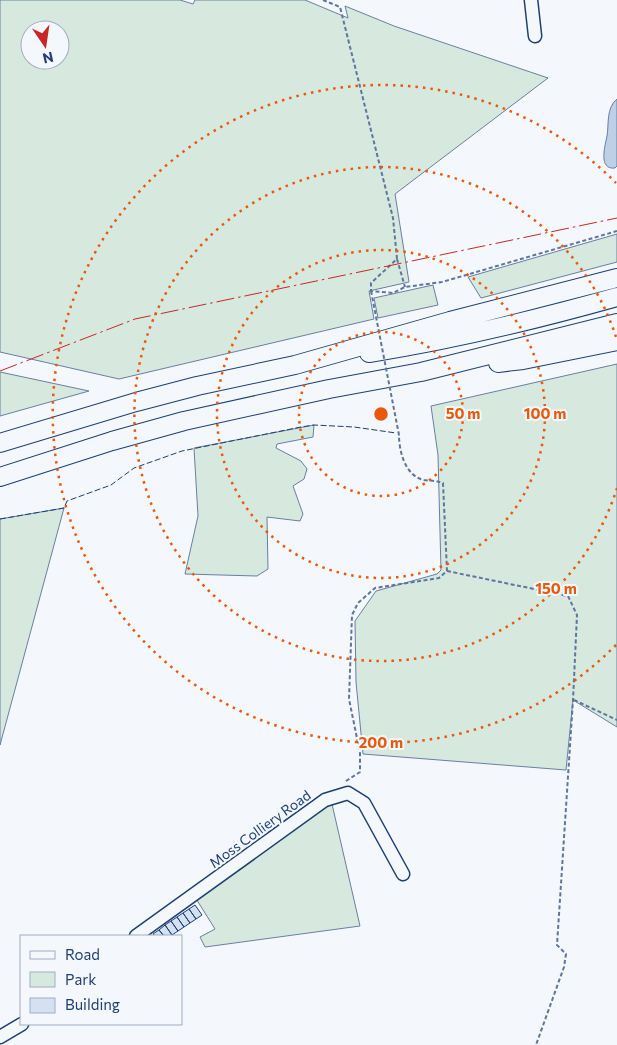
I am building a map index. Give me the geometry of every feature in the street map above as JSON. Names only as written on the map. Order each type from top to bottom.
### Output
[{"type":"highway","points":[[295,365],[450,321],[617,278]]},
{"type":"highway","points":[[0,443],[136,402],[198,386],[295,365],[393,350],[457,337],[528,321],[617,297]]},
{"type":"highway","points":[[0,477],[112,441],[184,422],[329,389],[420,372],[617,323]]},
{"type":"highway","points":[[420,372],[523,360],[617,341]]},
{"type":"street","points":[[531,0],[535,36]]},
{"type":"street","name":"Moss Colliery Road","points":[[137,935],[325,800],[348,793],[364,803],[403,874]]},
{"type":"street","points":[[0,1037],[20,1025]]},
{"type":"path","points":[[323,0],[340,7],[394,218],[397,259],[405,287]]},
{"type":"path","points":[[371,291],[393,293],[405,287],[442,282],[617,231]]},
{"type":"path","points":[[397,259],[371,283],[371,291],[405,464],[414,476],[424,480],[432,479],[443,483],[447,571]]},
{"type":"path","points":[[447,571],[568,596],[577,615],[556,945],[566,954],[564,967],[536,1045]]},
{"type":"path","points":[[345,782],[360,772],[360,753],[349,700],[352,615],[358,603],[375,588],[439,578],[447,571]]},
{"type":"path","points":[[573,700],[617,720]]},
{"type":"green space","points":[[0,0],[180,0],[193,4],[195,0],[305,0],[348,18],[345,6],[394,26],[548,78],[395,194],[409,282],[369,291],[374,319],[119,379],[0,352]]},
{"type":"green space","points":[[617,234],[617,262],[481,298],[468,277]]},
{"type":"green space","points":[[433,285],[438,305],[378,318],[374,298]]},
{"type":"green space","points":[[617,364],[617,727],[573,700],[566,770],[363,754],[356,682],[355,621],[376,591],[437,574],[441,570],[438,455],[431,406]]},
{"type":"green space","points":[[0,372],[89,391],[0,416]]},
{"type":"green space","points":[[314,425],[313,437],[277,444],[276,448],[301,461],[307,469],[304,479],[293,486],[303,514],[300,521],[267,517],[268,569],[257,576],[185,574],[198,516],[194,448]]},
{"type":"green space","points":[[64,508],[0,745],[0,519]]},
{"type":"green space","points":[[332,804],[360,926],[205,947],[200,937],[215,929],[195,897],[324,807]]},
{"type":"water","points":[[617,99],[617,166],[610,168],[604,161],[604,151],[611,107]]},
{"type":"building","points":[[195,905],[202,915],[196,919],[189,909]]},
{"type":"building","points":[[189,909],[196,919],[190,923],[183,913]]},
{"type":"building","points":[[183,913],[190,923],[184,927],[177,917]]},
{"type":"building","points":[[177,917],[184,927],[178,931],[171,921]]},
{"type":"building","points":[[171,921],[178,931],[172,935],[165,925]]},
{"type":"building","points":[[165,925],[172,935],[163,935],[159,930]]},
{"type":"building","points":[[159,930],[163,935],[154,935]]},
{"type":"fence","points":[[0,519],[64,508],[67,501],[111,485],[134,468],[182,451],[314,425],[354,427],[396,433]]},
{"type":"power","points":[[0,371],[135,319],[617,218]]}]
